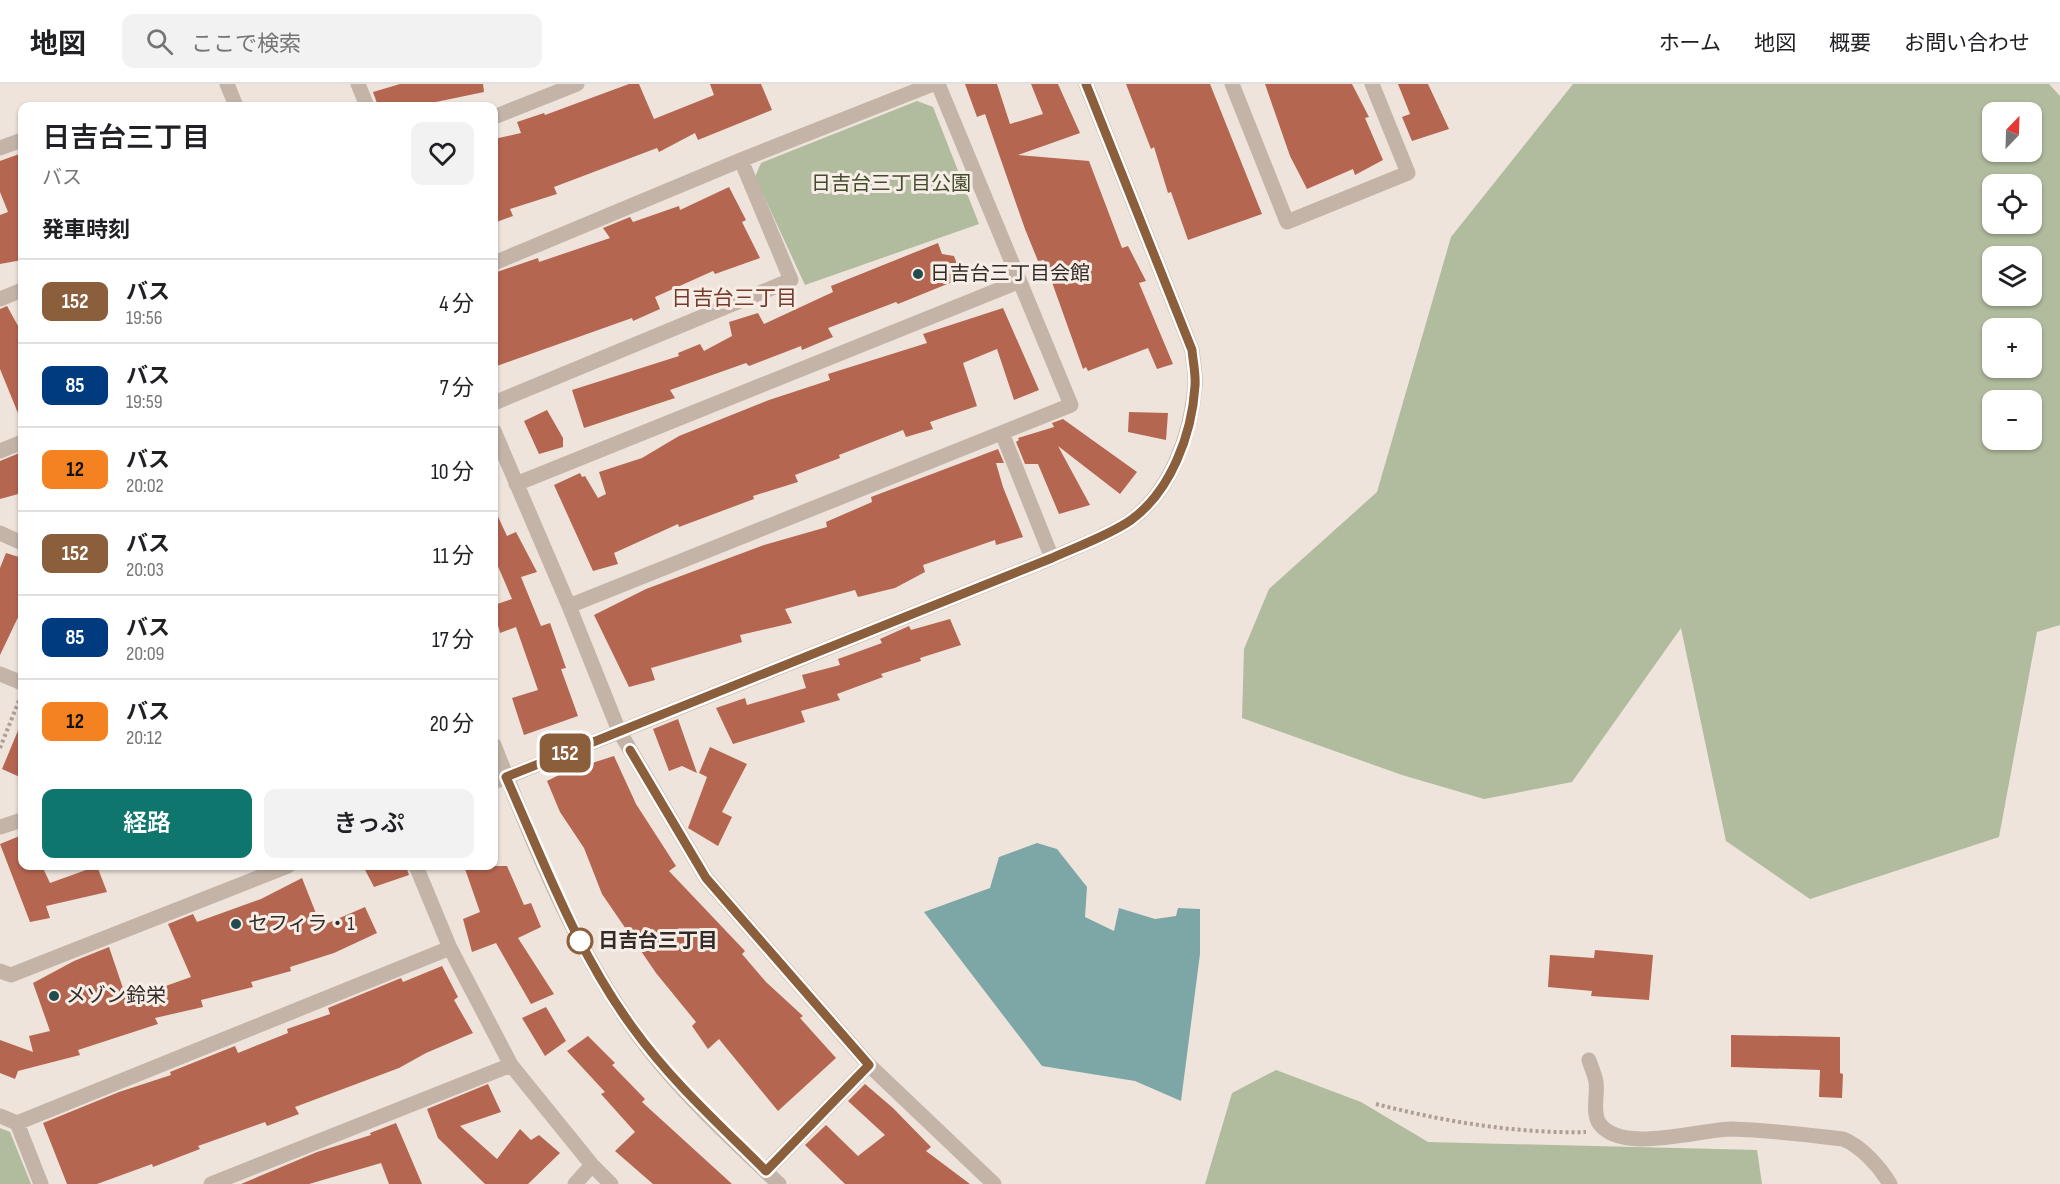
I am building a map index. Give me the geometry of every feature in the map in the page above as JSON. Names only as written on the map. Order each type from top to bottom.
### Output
[{"type":"street","points":[[226,84],[234,102]]},
{"type":"street","points":[[358,84],[365,102]]},
{"type":"street","points":[[498,115],[578,84]]},
{"type":"street","points":[[498,261],[741,160],[935,84],[1071,405],[569,606]]},
{"type":"street","points":[[779,1184],[677,1081],[633,1029],[600,979],[500,779],[1052,558],[1131,520],[1159,491],[1175,464],[1190,423],[1195,385],[1192,350],[1086,84]]},
{"type":"street","points":[[1232,84],[1287,222],[1408,173],[1372,84]]},
{"type":"street","points":[[0,148],[18,141]]},
{"type":"street","points":[[498,401],[791,280],[741,160]]},
{"type":"street","points":[[516,484],[1018,282]]},
{"type":"street","points":[[0,299],[18,292]]},
{"type":"street","points":[[1002,433],[1052,558]]},
{"type":"street","points":[[498,441],[569,606],[619,731],[706,878],[869,1065],[994,1184]]},
{"type":"street","points":[[0,451],[18,444]]},
{"type":"street","points":[[0,533],[18,541]]},
{"type":"street","points":[[0,674],[18,681]]},
{"type":"street","points":[[0,827],[18,821]]},
{"type":"street","points":[[0,971],[11,975],[278,870]]},
{"type":"street","points":[[419,870],[450,948],[511,1065],[592,1165],[611,1184]]},
{"type":"street","points":[[17,1124],[450,948]]},
{"type":"street","points":[[1589,1060],[1596,1081],[1596,1117],[1608,1132],[1622,1137],[1667,1139],[1728,1129],[1843,1139],[1851,1142],[1871,1160],[1890,1184]]},
{"type":"street","points":[[211,1184],[511,1065]]},
{"type":"street","points":[[766,1171],[869,1065]]},
{"type":"street","points":[[0,1116],[17,1124],[41,1184]]},
{"type":"street","points":[[575,1184],[592,1165]]},
{"type":"path","points":[[0,748],[18,702]]},
{"type":"path","points":[[1376,1104],[1509,1128],[1566,1133],[1608,1132]]},
{"type":"green space","points":[[1573,84],[2049,84],[2060,96],[2060,625],[2037,632],[1999,837],[1810,899],[1726,841],[1681,628],[1572,782],[1484,799],[1402,775],[1242,718],[1244,649],[1269,589],[1377,492],[1451,237]]},
{"type":"green space","name":"日吉台三丁目公園","points":[[917,101],[933,107],[979,224],[805,285],[755,177],[761,163]]},
{"type":"green space","points":[[1276,1070],[1361,1102],[1428,1142],[1757,1150],[1762,1184],[1205,1184],[1232,1093]]},
{"type":"green space","points":[[0,1128],[10,1132],[31,1184],[0,1184]]},
{"type":"water","points":[[1037,843],[1057,849],[1087,887],[1085,917],[1114,931],[1119,908],[1155,919],[1176,916],[1178,908],[1200,909],[1200,954],[1181,1101],[1135,1081],[1042,1066],[924,912],[990,888],[999,857]]},
{"type":"building","points":[[400,84],[483,84],[484,92],[436,102],[377,102],[373,92]]},
{"type":"building","points":[[629,84],[639,84],[654,119],[714,95],[710,84],[761,84],[772,110],[698,140],[695,133],[659,152],[657,148],[554,187],[557,194],[510,209],[513,216],[498,222],[498,138],[521,133],[517,122],[544,113],[545,115]]},
{"type":"building","points":[[965,84],[997,84],[1010,124],[1043,114],[1031,84],[1058,84],[1080,133],[1018,155],[1089,161],[1122,248],[1128,246],[1146,281],[1139,283],[1173,364],[1157,369],[1148,348],[1088,371],[1086,367],[1083,369],[1044,260],[1038,261],[1025,229],[985,114],[977,117]]},
{"type":"building","points":[[1126,84],[1210,84],[1262,214],[1188,240],[1171,192],[1168,193],[1154,147],[1151,149]]},
{"type":"building","points":[[1265,84],[1352,84],[1369,117],[1365,118],[1383,160],[1355,175],[1353,169],[1307,189],[1290,156]]},
{"type":"building","points":[[1398,84],[1428,84],[1449,129],[1412,141],[1402,117],[1410,114]]},
{"type":"building","points":[[18,154],[18,261],[0,264],[0,215],[8,212],[0,192],[0,161]]},
{"type":"building","points":[[729,187],[746,220],[742,222],[760,258],[715,274],[713,271],[655,297],[660,309],[633,321],[632,318],[498,366],[498,272],[538,258],[539,262],[610,238],[603,228],[630,217],[633,222],[679,206],[680,210]]},
{"type":"building","points":[[938,243],[942,254],[954,256],[962,278],[898,304],[896,302],[828,328],[833,337],[802,350],[801,346],[749,366],[746,363],[670,390],[675,398],[584,428],[572,390],[679,356],[678,353],[700,344],[704,351],[732,336],[729,322],[758,313],[764,324],[833,292],[831,286]]},
{"type":"building","points":[[7,306],[18,326],[18,413],[0,369],[0,309]]},
{"type":"building","points":[[1003,308],[1039,390],[1014,400],[997,349],[963,363],[977,406],[930,422],[933,429],[906,437],[903,430],[795,475],[798,482],[753,496],[754,499],[679,527],[678,524],[614,553],[618,564],[593,571],[554,485],[580,473],[582,477],[585,476],[598,498],[606,494],[599,472],[642,458],[679,436],[769,400],[830,380],[828,374],[927,343],[923,334]]},
{"type":"building","points":[[547,410],[563,438],[563,447],[539,454],[524,421]]},
{"type":"building","points":[[1129,412],[1168,413],[1166,440],[1128,432]]},
{"type":"building","points":[[1063,419],[1137,472],[1120,494],[1058,446],[1090,505],[1059,514],[1038,464],[1025,464],[1016,442],[1018,438],[1054,427],[1052,423]]},
{"type":"building","points":[[998,449],[1004,463],[996,463],[1023,537],[996,545],[995,540],[923,565],[925,572],[895,588],[858,597],[855,590],[785,609],[792,623],[740,635],[742,642],[651,668],[655,680],[629,687],[594,615],[646,589],[764,545],[827,527],[826,522],[872,502],[871,497]]},
{"type":"building","points":[[18,454],[18,494],[0,499],[0,461]]},
{"type":"building","points":[[498,517],[507,536],[516,532],[537,572],[521,577],[541,626],[550,623],[566,668],[561,669],[578,716],[524,735],[512,698],[538,690],[516,627],[500,633],[498,604],[512,599],[498,566]]},
{"type":"building","points":[[6,553],[18,557],[18,617],[0,655],[0,568]]},
{"type":"building","points":[[950,619],[961,645],[920,658],[921,661],[881,674],[883,677],[837,694],[840,700],[801,711],[805,722],[733,744],[716,708],[745,698],[747,705],[806,688],[802,675],[840,665],[838,659],[882,643],[880,639],[909,626],[911,630]]},
{"type":"building","points":[[678,719],[697,773],[682,766],[669,771],[653,729]]},
{"type":"building","points":[[18,731],[18,776],[2,769]]},
{"type":"building","points":[[710,747],[747,764],[722,812],[732,817],[718,846],[688,828],[707,777],[699,773]]},
{"type":"building","points":[[614,756],[636,804],[676,866],[669,871],[745,951],[742,954],[766,982],[803,1016],[800,1018],[836,1058],[778,1111],[719,1039],[708,1049],[692,1026],[696,1022],[656,973],[602,894],[584,848],[560,812],[547,781],[567,771]]},
{"type":"building","points":[[18,837],[18,870],[44,870],[50,883],[86,870],[99,870],[107,892],[46,906],[50,918],[30,922],[0,844]]},
{"type":"building","points":[[498,866],[507,866],[524,905],[531,903],[541,927],[518,938],[554,994],[531,1004],[496,943],[472,952],[463,919],[480,912],[465,870],[498,870]]},
{"type":"building","points":[[365,870],[407,870],[409,875],[374,887]]},
{"type":"building","points":[[302,878],[321,926],[365,907],[377,933],[334,953],[290,967],[291,971],[251,982],[253,987],[201,1000],[203,1007],[155,1018],[158,1024],[78,1050],[80,1055],[18,1071],[15,1079],[0,1073],[0,1040],[33,1052],[29,1036],[50,1031],[33,983],[74,961],[109,947],[126,997],[145,989],[146,993],[191,977],[168,924],[193,914],[197,922],[261,899]]},
{"type":"building","points":[[1595,950],[1653,955],[1649,1000],[1591,996],[1592,991],[1548,987],[1550,955],[1594,958]]},
{"type":"building","points":[[442,966],[458,997],[454,1000],[473,1033],[426,1053],[399,1068],[295,1107],[299,1114],[267,1126],[265,1122],[198,1146],[200,1149],[153,1167],[152,1164],[97,1184],[67,1184],[43,1123],[119,1092],[171,1075],[170,1072],[235,1046],[238,1053],[288,1033],[287,1029],[330,1014],[328,1008],[401,978],[403,982]]},
{"type":"building","points":[[546,1007],[566,1041],[545,1056],[522,1018]]},
{"type":"building","points":[[1731,1035],[1840,1037],[1842,1098],[1819,1097],[1820,1070],[1731,1067]]},
{"type":"building","points":[[588,1036],[615,1063],[612,1065],[645,1099],[642,1102],[732,1184],[653,1184],[615,1151],[635,1132],[601,1094],[605,1092],[567,1051]]},
{"type":"building","points":[[488,1084],[501,1112],[460,1126],[497,1159],[520,1129],[531,1140],[539,1135],[560,1153],[528,1184],[485,1184],[438,1138],[427,1109]]},
{"type":"building","points":[[865,1084],[893,1108],[931,1147],[926,1151],[970,1184],[845,1184],[805,1145],[826,1125],[858,1156],[885,1135],[848,1101]]},
{"type":"building","points":[[396,1123],[422,1184],[389,1184],[381,1163],[309,1184],[241,1184],[317,1152],[371,1135],[370,1133]]},
{"type":"bus line","name":"152","points":[[630,750],[706,878],[869,1065],[766,1171],[677,1081],[633,1029],[600,979],[573,928],[506,777],[845,639],[1052,558],[1131,520],[1159,491],[1175,464],[1190,423],[1195,385],[1192,350],[1086,84]]},
{"type":"place","name":"日吉台三丁目会館","points":[[918,274]]},
{"type":"place","name":"セフィラ・1","points":[[236,924]]},
{"type":"place","name":"日吉台三丁目","points":[[580,941]]},
{"type":"place","name":"メゾン鈴栄","points":[[54,996]]},
{"type":"district","name":"日吉台三丁目","points":[[734,298]]}]
